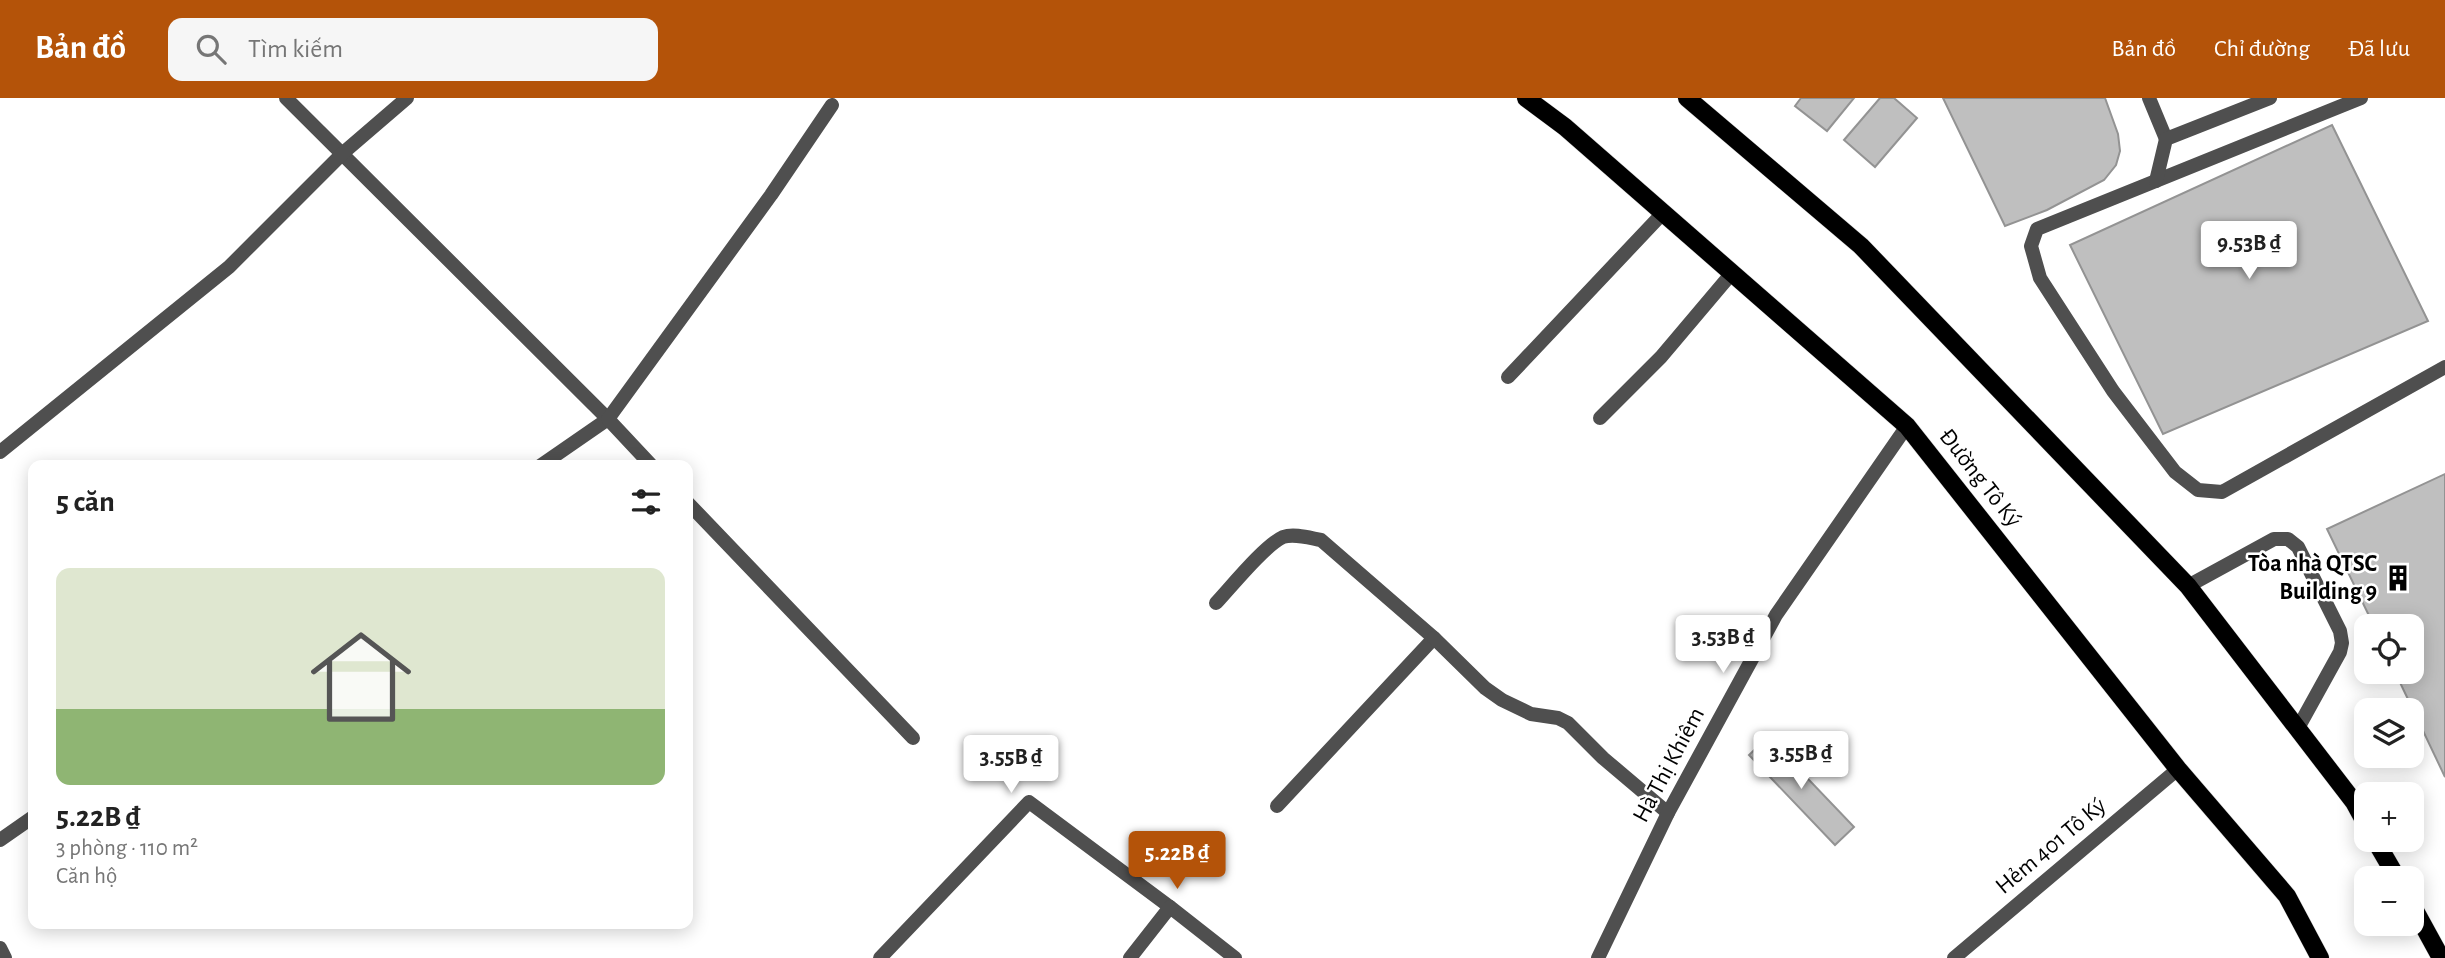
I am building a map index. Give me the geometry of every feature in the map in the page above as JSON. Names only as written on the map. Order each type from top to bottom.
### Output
[{"type":"main road","name":"Đường Tô Ký","points":[[1526,98],[1565,127],[1907,426],[2178,769],[2287,896],[2320,958]]},
{"type":"main road","points":[[1687,98],[1861,246],[2188,586],[2354,802]]},
{"type":"main road","points":[[2424,927],[2441,958]]},
{"type":"street","points":[[286,98],[646,460]]},
{"type":"street","points":[[0,452],[229,267],[343,153],[407,98]]},
{"type":"street","points":[[2149,98],[2166,139],[2156,181]]},
{"type":"street","points":[[2166,139],[2270,98]]},
{"type":"street","points":[[2361,98],[2037,229],[2031,246],[2040,278],[2112,391],[2175,472],[2199,490],[2222,492],[2445,368]]},
{"type":"street","points":[[549,460],[608,419],[771,195],[832,105]]},
{"type":"street","points":[[1508,377],[1663,213]]},
{"type":"street","points":[[1600,418],[1661,357],[1732,272]]},
{"type":"street","name":"Hà Thị Khiêm","points":[[1598,958],[1668,813],[1776,615],[1907,426]]},
{"type":"street","points":[[693,508],[913,738]]},
{"type":"street","points":[[1216,603],[1270,547],[1284,537],[1302,536],[1321,540],[1434,638],[1485,688],[1531,714],[1558,718],[1568,723],[1603,758],[1668,813]]},
{"type":"street","points":[[2188,586],[2274,539],[2288,539],[2298,547],[2340,631],[2342,643],[2340,652],[2298,728]]},
{"type":"street","points":[[1277,806],[1434,638]]},
{"type":"street","name":"Hẻm 401 Tô Ký","points":[[1954,958],[2178,769]]},
{"type":"street","points":[[880,958],[1029,802],[1235,958]]},
{"type":"street","points":[[0,840],[28,820]]},
{"type":"street","points":[[1130,958],[1170,907]]},
{"type":"street","points":[[0,948],[5,958]]},
{"type":"building","points":[[1801,98],[1854,98],[1827,131],[1795,106]]},
{"type":"building","points":[[1880,98],[1894,98],[1917,118],[1875,167],[1844,140]]},
{"type":"building","points":[[1943,98],[2105,98],[2118,134],[2120,151],[2116,165],[2104,180],[2047,210],[2005,226]]},
{"type":"building","points":[[2332,125],[2428,321],[2163,434],[2070,245]]},
{"type":"building","name":"Tòa nhà QTSC Building 9","points":[[2445,474],[2445,777],[2424,733],[2424,698],[2407,698],[2401,684],[2424,684],[2424,614],[2368,614],[2327,529]]},
{"type":"building","points":[[1768,737],[1854,827],[1835,845],[1749,755]]},
{"type":"place","name":"Tòa nhà QTSC Building 9","points":[[2398,578]]}]
